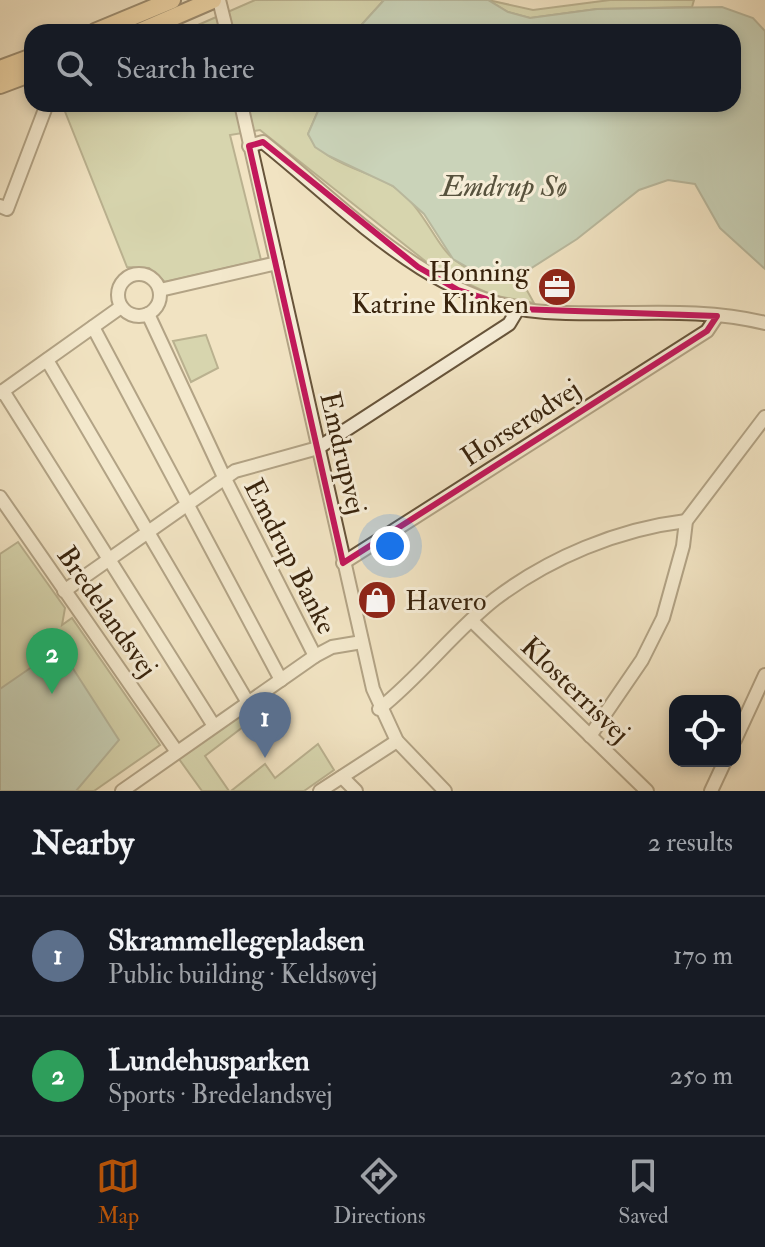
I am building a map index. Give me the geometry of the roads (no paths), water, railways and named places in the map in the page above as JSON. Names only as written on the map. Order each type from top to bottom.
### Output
[{"type":"main road","points":[[114,24],[172,0]]},
{"type":"main road","points":[[158,24],[216,0]]},
{"type":"main road","points":[[0,69],[24,60]]},
{"type":"main road","points":[[0,85],[24,76]]},
{"type":"street","points":[[216,0],[224,24]]},
{"type":"street","points":[[0,206],[7,209],[44,112]]},
{"type":"street","name":"Emdrupvej","points":[[243,112],[343,563],[379,709],[397,741],[445,791]]},
{"type":"street","points":[[249,146],[263,142],[435,278],[487,302],[518,309],[717,316],[765,323]]},
{"type":"street","points":[[160,290],[277,263]]},
{"type":"street","points":[[132,275],[152,278],[160,290],[158,304],[148,314],[133,316],[121,307],[117,291],[132,275]]},
{"type":"street","points":[[121,307],[1,392],[214,726]]},
{"type":"street","name":"Emdrup Banke","points":[[64,591],[224,477],[235,471],[318,448],[509,324],[518,309]]},
{"type":"street","name":"Emdrup Banke","points":[[148,314],[224,477],[315,656]]},
{"type":"street","name":"Horserødvej","points":[[343,563],[707,331],[717,316]]},
{"type":"street","points":[[93,327],[281,680]]},
{"type":"street","points":[[47,360],[247,701]]},
{"type":"street","points":[[590,736],[642,660],[663,618],[683,546],[686,521],[765,417]]},
{"type":"street","name":"Bredelandsvej","points":[[0,497],[177,752]]},
{"type":"street","points":[[379,709],[495,599],[529,577],[591,545],[628,532],[686,521]]},
{"type":"street","name":"Klosterrisvej","points":[[472,621],[640,789]]},
{"type":"street","points":[[122,791],[315,656],[331,647],[362,642]]},
{"type":"street","points":[[741,727],[765,675]]},
{"type":"street","points":[[320,791],[397,741]]},
{"type":"street","points":[[711,791],[722,767]]},
{"type":"street","points":[[342,777],[356,791]]},
{"type":"water","name":"Emdrup Sø","points":[[384,0],[488,0],[508,12],[530,18],[597,9],[722,7],[753,18],[765,31],[765,269],[720,228],[695,184],[668,180],[639,190],[577,239],[519,276],[490,280],[453,259],[424,214],[393,186],[329,156],[315,147],[308,134],[318,112],[741,112],[741,24],[362,24]]},
{"type":"water","points":[[55,651],[63,653],[119,740],[76,791],[0,791],[0,689]]},
{"type":"place","name":"Honning Katrine Klinken","points":[[557,287]]},
{"type":"place","name":"Havero","points":[[377,600]]},
{"type":"place","name":"Lundehusparken","points":[[52,694]]},
{"type":"place","name":"Skrammellegepladsen","points":[[265,758]]}]
